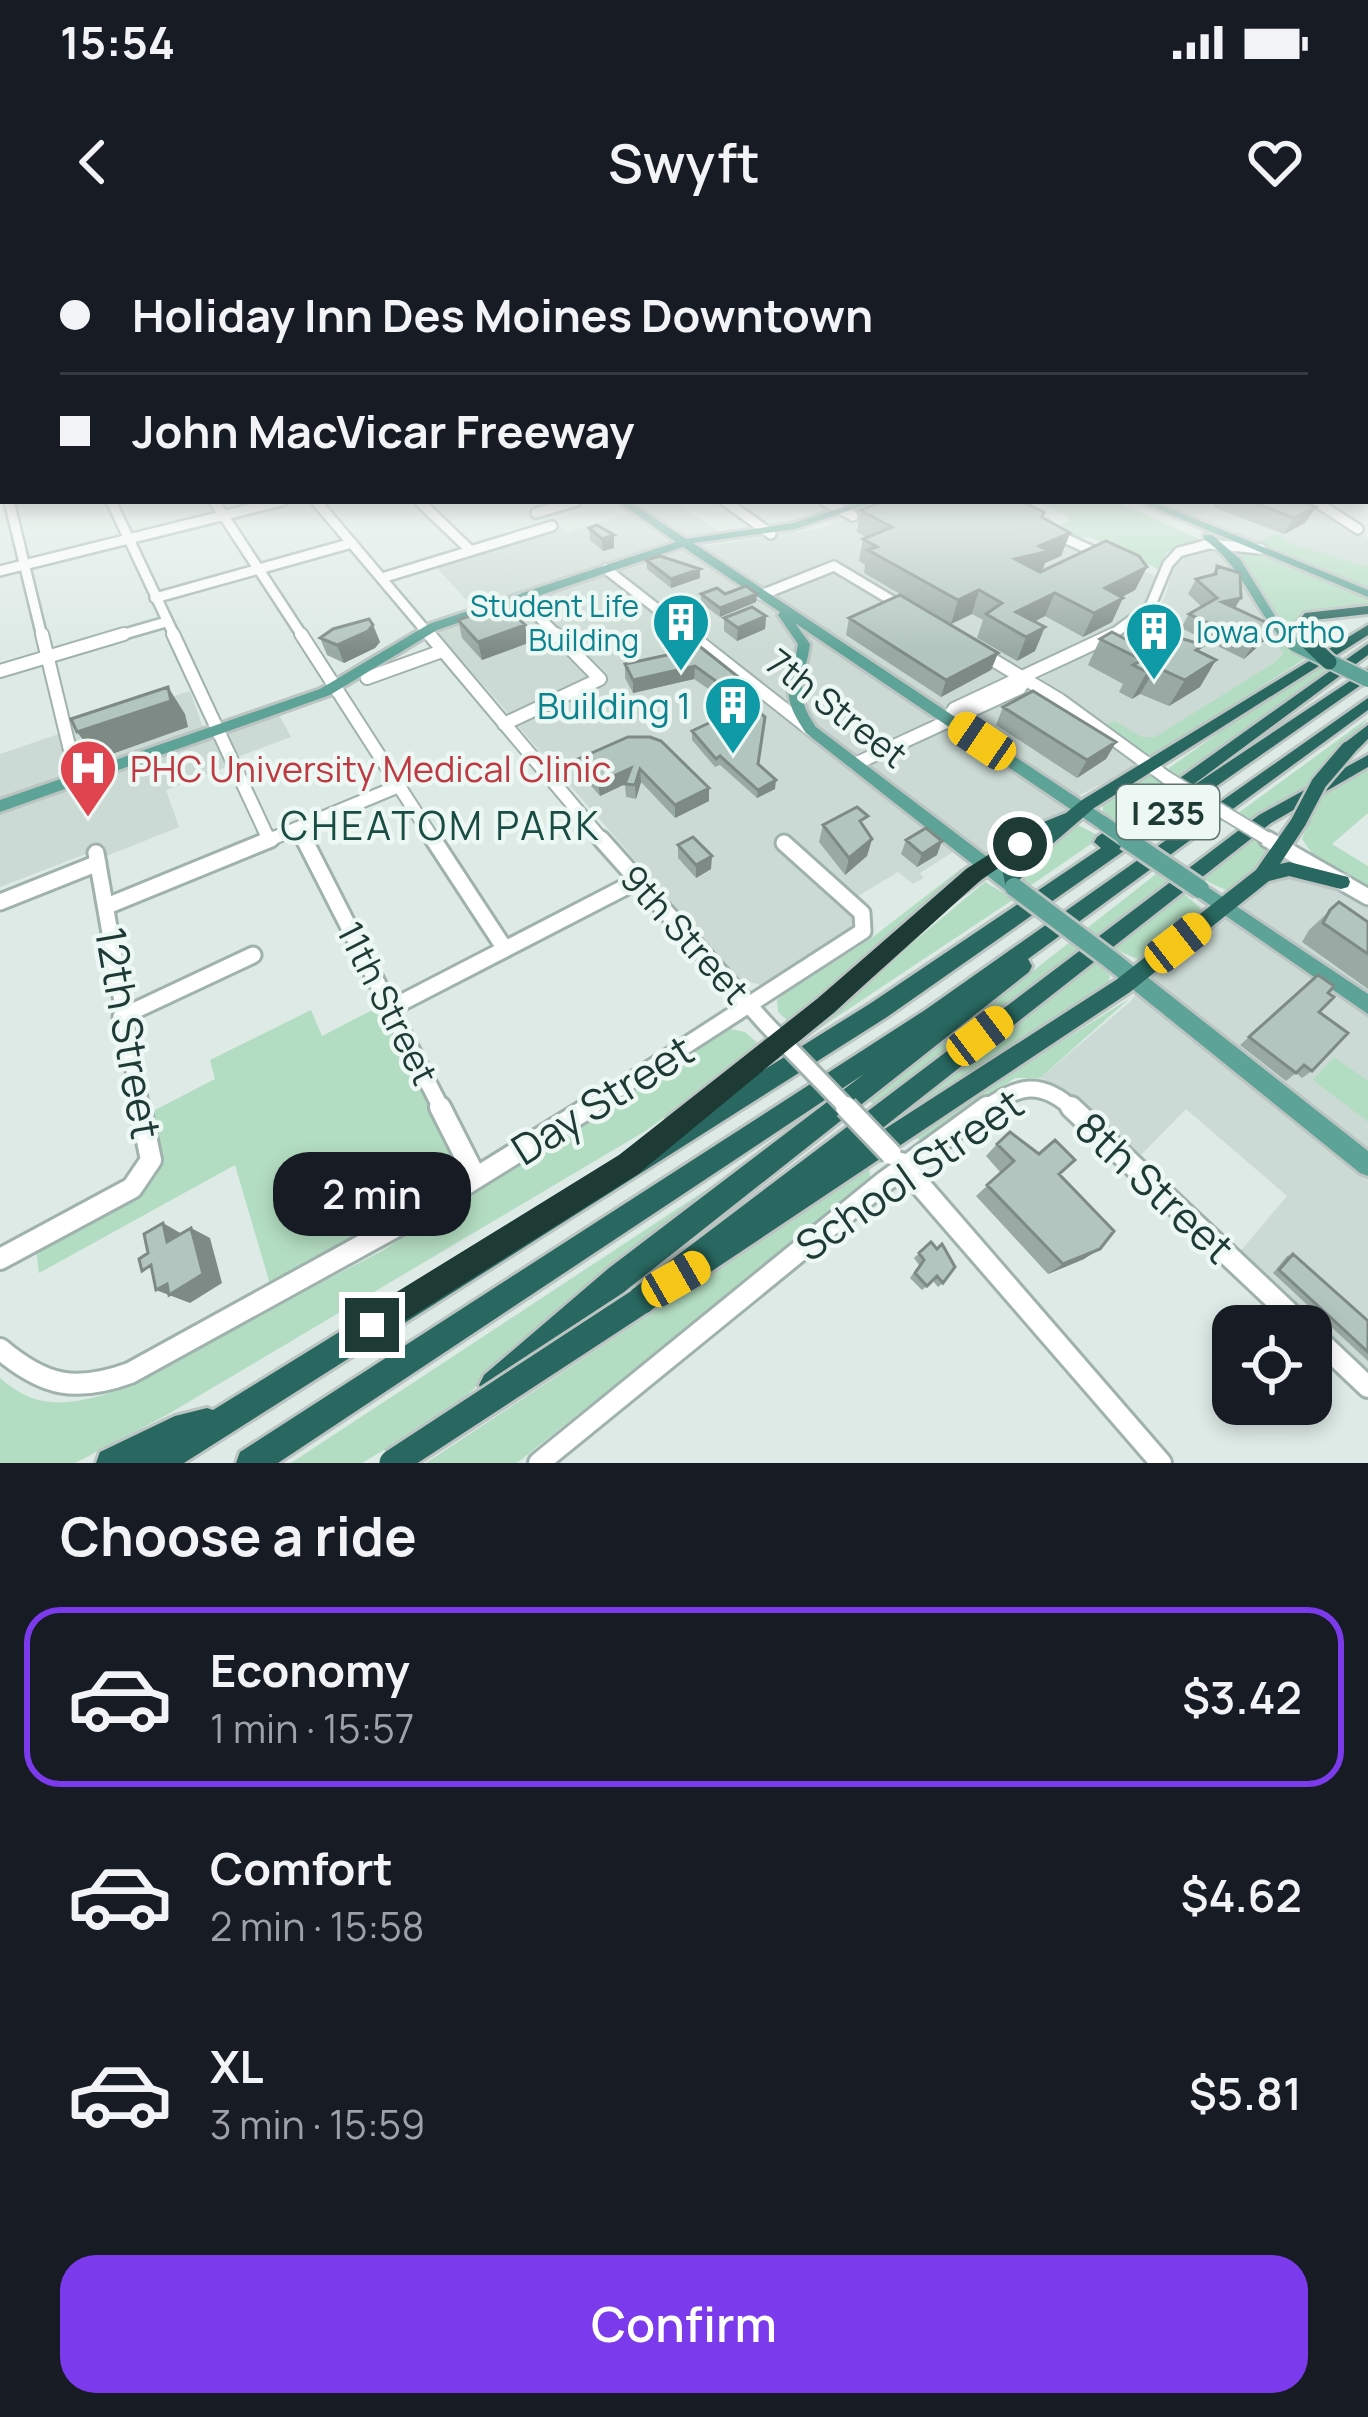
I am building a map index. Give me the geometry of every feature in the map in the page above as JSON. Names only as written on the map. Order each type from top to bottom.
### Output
[{"type":"highway","points":[[1329,662],[1301,643],[1301,626],[1310,616],[1368,610]]},
{"type":"highway","points":[[1014,886],[1011,869],[1078,813],[1368,629]]},
{"type":"highway","points":[[968,950],[1094,849],[1368,648]]},
{"type":"highway","name":"I 235","points":[[156,1463],[968,950],[1368,677]]},
{"type":"highway","name":"I 235","points":[[250,1463],[802,1105],[1046,937],[1368,703]]},
{"type":"highway","points":[[641,1300],[1265,819],[1358,754],[1368,730]]},
{"type":"highway","points":[[393,1463],[1132,979],[1263,875],[1285,850],[1326,772],[1358,754]]},
{"type":"highway","points":[[629,1164],[825,1006],[986,865],[1078,813]]},
{"type":"highway","points":[[1263,875],[1289,869],[1341,883]]},
{"type":"highway","points":[[412,1463],[575,1313],[1007,981],[1046,937]]},
{"type":"highway","points":[[111,1463],[175,1431],[224,1418]]},
{"type":"main road","points":[[677,538],[1368,1005]]},
{"type":"main road","points":[[0,806],[335,688],[425,630],[684,543],[723,538]]},
{"type":"main road","points":[[1221,538],[1261,549],[1368,594]]},
{"type":"main road","points":[[1221,538],[1245,566],[1271,623],[1301,643]]},
{"type":"main road","points":[[761,595],[802,637],[804,652],[791,688],[794,705],[811,730]]},
{"type":"main road","points":[[1329,662],[1368,677]]},
{"type":"main road","name":"7th Street","points":[[811,730],[1368,1165]]},
{"type":"street","points":[[16,538],[77,779]]},
{"type":"street","points":[[0,572],[132,538]]},
{"type":"street","points":[[238,538],[505,949]]},
{"type":"street","name":"9th Street","points":[[348,538],[637,881],[748,1006],[898,1160],[1161,1463]]},
{"type":"street","points":[[458,538],[471,551]]},
{"type":"street","points":[[382,578],[513,538]]},
{"type":"street","points":[[1065,538],[1114,560]]},
{"type":"street","points":[[854,764],[1020,688],[1025,679],[1144,614],[1176,554],[1221,538]]},
{"type":"street","points":[[128,539],[269,840]]},
{"type":"street","points":[[154,598],[352,543]]},
{"type":"street","points":[[761,595],[834,566],[921,618]]},
{"type":"street","name":"7th Street","points":[[606,569],[811,730]]},
{"type":"street","points":[[1151,572],[1166,575]]},
{"type":"street","points":[[504,724],[593,687],[600,679],[520,598]]},
{"type":"street","points":[[0,671],[166,622]]},
{"type":"street","points":[[975,649],[1168,778],[1368,896]]},
{"type":"street","points":[[367,677],[442,651]]},
{"type":"street","points":[[107,906],[399,786]]},
{"type":"street","name":"11th Street","points":[[299,828],[476,1178]]},
{"type":"street","name":"Day Street","points":[[0,1349],[30,1375],[58,1388],[89,1386],[137,1366],[394,1231],[863,931],[866,921],[784,843]]},
{"type":"street","name":"12th Street","points":[[0,902],[97,858],[121,1017],[151,1160],[142,1178],[114,1198],[0,1259]]},
{"type":"street","points":[[391,1008],[637,881]]},
{"type":"street","points":[[121,1017],[253,955]]},
{"type":"street","name":"School Street","points":[[539,1463],[898,1160],[1016,1089],[1044,1087],[1060,1096]]},
{"type":"street","name":"8th Street","points":[[1060,1096],[1281,1305]]},
{"type":"street","points":[[1332,1354],[1368,1387]]},
{"type":"shaded area","points":[[520,538],[663,538],[668,542],[475,609],[433,564]]},
{"type":"shaded area","points":[[757,538],[1067,538],[1160,578],[1150,602],[1119,625],[1038,668],[943,707],[700,547]]},
{"type":"shaded area","points":[[1239,538],[1368,538],[1368,591]]},
{"type":"shaded area","points":[[1213,547],[1245,576],[1265,628],[1294,652],[1141,754],[1038,680],[1146,618],[1163,601],[1177,559]]},
{"type":"shaded area","points":[[683,550],[780,615],[799,642],[786,690],[790,708],[616,572]]},
{"type":"shaded area","points":[[606,574],[953,852],[920,873],[924,878],[913,884],[898,872],[855,898],[787,836],[776,842],[853,915],[856,928],[764,986],[739,979],[517,725],[602,683],[600,668],[529,601]]},
{"type":"shaded area","points":[[521,604],[595,678],[510,715],[438,634],[445,627]]},
{"type":"shaded area","points":[[798,624],[931,721],[852,756],[813,725],[798,702],[807,640]]},
{"type":"shaded area","points":[[1032,688],[1132,760],[1135,767],[1076,797],[965,722]]},
{"type":"shaded area","points":[[190,691],[204,730],[91,769],[81,767],[70,721],[127,702],[131,710]]},
{"type":"shaded area","points":[[278,713],[291,737],[237,757],[229,733]]},
{"type":"shaded area","points":[[942,726],[1072,811],[987,858],[868,765]]},
{"type":"shaded area","points":[[59,734],[67,773],[0,801],[0,754]]},
{"type":"shaded area","name":"PHC University Medical Clinic","points":[[205,739],[217,739],[229,766],[166,790],[179,827],[104,857],[101,848],[0,887],[0,811]]},
{"type":"shaded area","points":[[1283,872],[1320,880],[1368,906],[1368,1374],[1332,1340],[1332,1305],[1294,1305],[1239,1253],[1287,1196],[1186,1109],[1137,1159],[1060,1087],[1040,1078],[1130,1002],[1148,977]]},
{"type":"green space","points":[[1092,538],[1204,541],[1167,552],[1158,569]]},
{"type":"green space","points":[[1283,538],[1368,567],[1368,590],[1257,542]]},
{"type":"green space","points":[[1227,545],[1251,549],[1368,598],[1368,607],[1317,611],[1296,625],[1299,643]]},
{"type":"green space","points":[[1288,645],[1306,658],[1152,756],[1140,754],[1103,725],[1115,721],[1142,737],[1155,737],[1274,663],[1284,653],[1278,648]]},
{"type":"green space","points":[[1317,663],[1330,670],[1180,779],[1170,773],[1169,768]]},
{"type":"green space","points":[[1368,718],[1311,784],[1252,823],[1237,814]]},
{"type":"green space","points":[[1368,767],[1368,813],[1332,844],[1368,866],[1368,888],[1316,859],[1302,839],[1322,790]]},
{"type":"green space","points":[[1149,775],[1170,786],[1118,824],[1103,813],[1103,804]]},
{"type":"green space","points":[[1076,824],[1101,837],[1030,886],[1017,877]]},
{"type":"green space","points":[[1253,837],[1272,848],[1269,860],[1230,892],[1200,878]]},
{"type":"green space","points":[[962,868],[961,874],[791,1024],[778,1012],[777,1000],[784,994],[869,940]]},
{"type":"green space","points":[[1156,874],[1169,883],[1098,938],[1086,929]]},
{"type":"green space","points":[[985,882],[1014,899],[805,1038],[802,1035]]},
{"type":"green space","points":[[1182,892],[1204,911],[1141,961],[1111,947]]},
{"type":"green space","points":[[1070,942],[1081,951],[876,1106],[868,1100]]},
{"type":"green space","points":[[1093,960],[1110,975],[1109,983],[896,1124],[888,1118]]},
{"type":"green space","points":[[1129,999],[1040,1078],[1015,1078],[924,1141],[910,1136]]},
{"type":"green space","points":[[382,1005],[462,1170],[457,1180],[270,1284],[235,1165],[39,1273],[36,1249],[145,1186],[161,1157],[151,1112],[215,1079],[210,1060],[311,1010],[322,1036]]},
{"type":"green space","points":[[730,1029],[745,1032],[762,1047],[647,1130],[165,1416],[75,1463],[0,1463],[0,1378],[25,1395],[49,1402],[104,1395],[382,1251]]},
{"type":"green space","points":[[1334,1057],[1368,1081],[1368,1122],[1313,1080]]},
{"type":"green space","points":[[823,1113],[491,1373],[450,1411],[362,1463],[291,1463]]},
{"type":"green space","points":[[869,1169],[871,1181],[517,1463],[426,1463]]},
{"type":"building","points":[[1058,538],[1039,546],[1049,551],[1015,559],[1040,572],[1106,541],[1139,556],[1147,567],[1105,588],[1123,598],[1094,613],[1055,593],[1016,612],[1045,627],[1026,637],[986,614],[1002,603],[979,590],[958,600],[868,550],[877,547],[863,539]]},
{"type":"building","points":[[660,556],[700,569],[671,579],[646,560]]},
{"type":"building","points":[[1217,566],[1240,573],[1241,598],[1222,602],[1274,626],[1254,644],[1189,614],[1217,598],[1196,579],[1216,574]]},
{"type":"building","points":[[746,586],[757,594],[720,608],[701,594],[717,588],[725,594]]},
{"type":"building","points":[[900,595],[998,653],[946,680],[849,618]]},
{"type":"building","points":[[504,604],[525,625],[478,642],[458,620]]},
{"type":"building","points":[[752,607],[766,616],[738,628],[724,618]]},
{"type":"building","points":[[369,619],[373,625],[368,631],[337,645],[320,638],[333,629]]},
{"type":"building","points":[[1112,632],[1133,643],[1159,632],[1204,645],[1196,650],[1216,660],[1185,680],[1156,667],[1147,672],[1133,665],[1142,660],[1100,639]]},
{"type":"building","points":[[698,645],[737,676],[720,684],[695,666],[633,680],[625,664],[681,652]]},
{"type":"building","points":[[168,687],[171,701],[77,732],[71,719]]},
{"type":"building","points":[[1033,691],[1116,742],[1087,760],[1003,707]]},
{"type":"building","name":"Building 1","points":[[750,704],[765,717],[758,764],[776,780],[758,790],[720,756],[716,759],[692,731]]},
{"type":"building","points":[[628,737],[661,741],[709,788],[675,805],[640,769],[635,785],[625,784],[631,768],[598,783],[578,759]]},
{"type":"building","points":[[857,807],[868,816],[860,821],[872,839],[849,858],[823,825]]},
{"type":"building","points":[[926,828],[942,841],[922,854],[906,840]]},
{"type":"building","points":[[693,837],[712,856],[696,865],[678,845]]},
{"type":"building","points":[[1339,902],[1368,922],[1368,954],[1323,923]]},
{"type":"building","points":[[1318,975],[1334,986],[1328,993],[1334,997],[1319,1012],[1348,1033],[1312,1071],[1304,1065],[1296,1073],[1249,1037]]},
{"type":"building","points":[[1010,1132],[1039,1154],[1055,1140],[1075,1160],[1059,1174],[1114,1231],[1100,1249],[1063,1264],[987,1185],[1014,1161],[997,1144]]},
{"type":"building","points":[[163,1223],[167,1242],[191,1228],[203,1274],[169,1295],[167,1284],[156,1290],[151,1265],[142,1271],[139,1259],[148,1253],[144,1234]]},
{"type":"building","points":[[931,1242],[937,1249],[942,1244],[955,1267],[943,1283],[937,1276],[927,1286],[915,1273],[924,1260],[919,1253]]},
{"type":"building","points":[[1293,1254],[1368,1321],[1368,1352],[1332,1319],[1332,1305],[1317,1305],[1279,1270]]},
{"type":"place","name":"Student Life Building","points":[[681,673]]},
{"type":"place","name":"Iowa Ortho","points":[[1154,682]]},
{"type":"place","name":"Building 1","points":[[733,756]]},
{"type":"place","name":"PHC University Medical Clinic","points":[[88,819]]},
{"type":"district","name":"CHEATOM PARK","points":[[441,825]]},
{"type":"route","points":[[372,1325],[629,1164],[825,1006],[975,873],[1020,844]]}]
